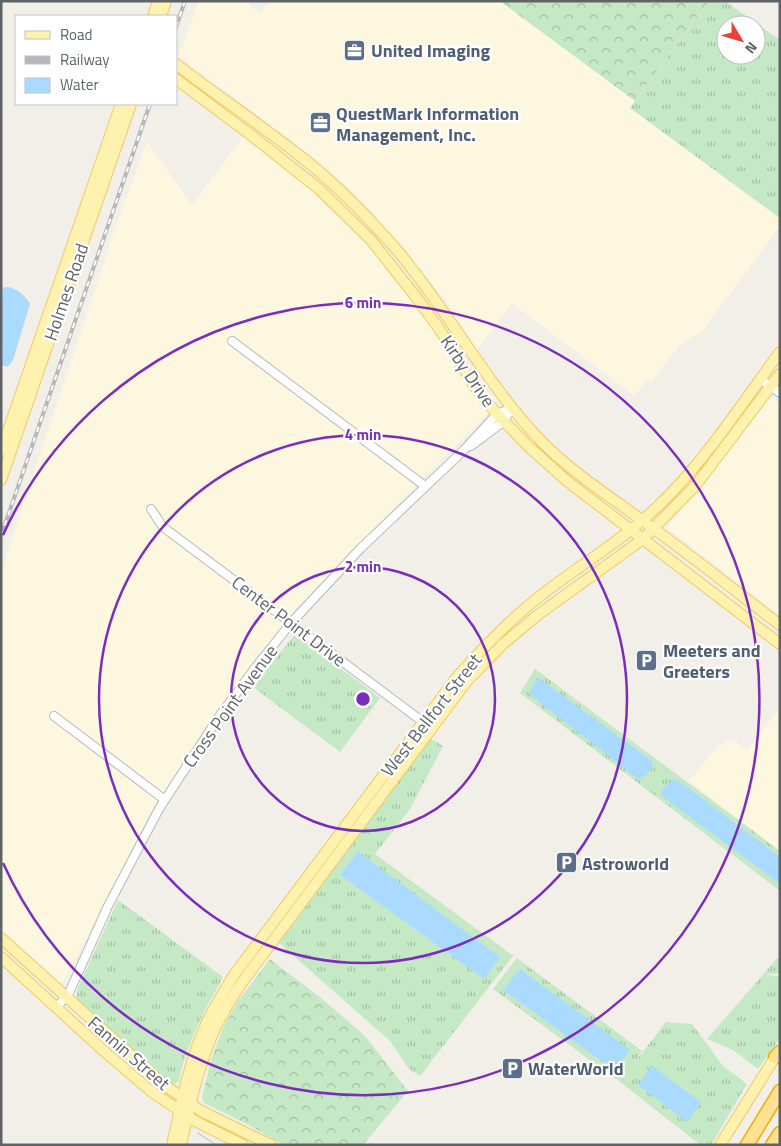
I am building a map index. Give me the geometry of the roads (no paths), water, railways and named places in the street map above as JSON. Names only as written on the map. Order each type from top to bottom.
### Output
[{"type":"highway","points":[[746,1145],[780,1091]]},
{"type":"highway","points":[[772,1145],[780,1133]]},
{"type":"main road","points":[[152,15],[158,1]]},
{"type":"main road","points":[[161,15],[166,1]]},
{"type":"main road","name":"Kirby Drive","points":[[178,65],[302,157],[346,196],[396,249],[430,291],[512,408],[543,443],[574,470],[780,625]]},
{"type":"main road","name":"Kirby Drive","points":[[178,80],[319,189],[370,240],[386,258],[440,330],[475,387],[500,417],[557,473],[780,644]]},
{"type":"main road","name":"Holmes Road","points":[[1,480],[25,398],[99,181],[121,105]]},
{"type":"main road","name":"Holmes Road","points":[[99,181],[131,105]]},
{"type":"main road","points":[[251,135],[259,125]]},
{"type":"main road","points":[[336,206],[346,196]]},
{"type":"main road","points":[[386,258],[396,249]]},
{"type":"main road","points":[[440,330],[452,322]]},
{"type":"main road","name":"West Bellfort Street","points":[[172,1145],[211,1037],[238,988],[428,725],[457,677],[478,653],[530,604],[631,530],[672,492],[708,449],[780,352]]},
{"type":"main road","name":"West Bellfort Street","points":[[428,725],[503,644],[539,614],[642,539],[696,485],[780,374]]},
{"type":"main road","name":"Holmes Road","points":[[1,452],[25,398]]},
{"type":"main road","points":[[708,449],[717,459]]},
{"type":"main road","points":[[612,544],[619,529],[614,516]]},
{"type":"main road","points":[[530,604],[539,614]]},
{"type":"main road","name":"Fannin Street","points":[[1,938],[152,1075],[186,1102],[208,1115],[271,1145]]},
{"type":"main road","name":"Fannin Street","points":[[1,957],[152,1092],[183,1114],[243,1145]]},
{"type":"main road","points":[[720,1145],[778,1053]]},
{"type":"main road","name":"West Bellfort Street","points":[[181,1145],[183,1114]]},
{"type":"street","points":[[232,342],[426,486]]},
{"type":"street","points":[[760,378],[780,394]]},
{"type":"street","name":"Cross Point Avenue","points":[[57,1007],[66,998],[108,906],[148,829],[218,718],[255,668],[292,623],[360,549],[464,450],[512,408]]},
{"type":"street","name":"Center Point Drive","points":[[151,509],[163,527],[428,725]]},
{"type":"street","points":[[54,716],[165,800]]},
{"type":"water","points":[[5,287],[13,288],[20,292],[30,304],[13,360],[8,367],[1,365],[1,291]]},
{"type":"water","points":[[537,677],[652,761],[653,765],[647,774],[638,779],[529,694]]},
{"type":"water","points":[[673,779],[679,781],[780,857],[780,884],[663,797],[661,793],[665,786]]},
{"type":"water","points":[[358,852],[500,957],[484,979],[340,875]]},
{"type":"water","points":[[520,969],[630,1050],[615,1071],[503,990]]},
{"type":"water","points":[[652,1066],[701,1102],[687,1122],[638,1085]]},
{"type":"tram line","points":[[198,1133],[216,1145]]},
{"type":"railway","points":[[178,21],[185,1]]},
{"type":"railway","points":[[1,536],[150,105]]},
{"type":"place","name":"United Imaging","points":[[355,50]]},
{"type":"place","name":"QuestMark Information Management, Inc.","points":[[320,123]]},
{"type":"place","name":"Meeters and Greeters","points":[[647,660]]},
{"type":"place","name":"Astroworld","points":[[566,863]]},
{"type":"place","name":"WaterWorld","points":[[512,1068]]}]
